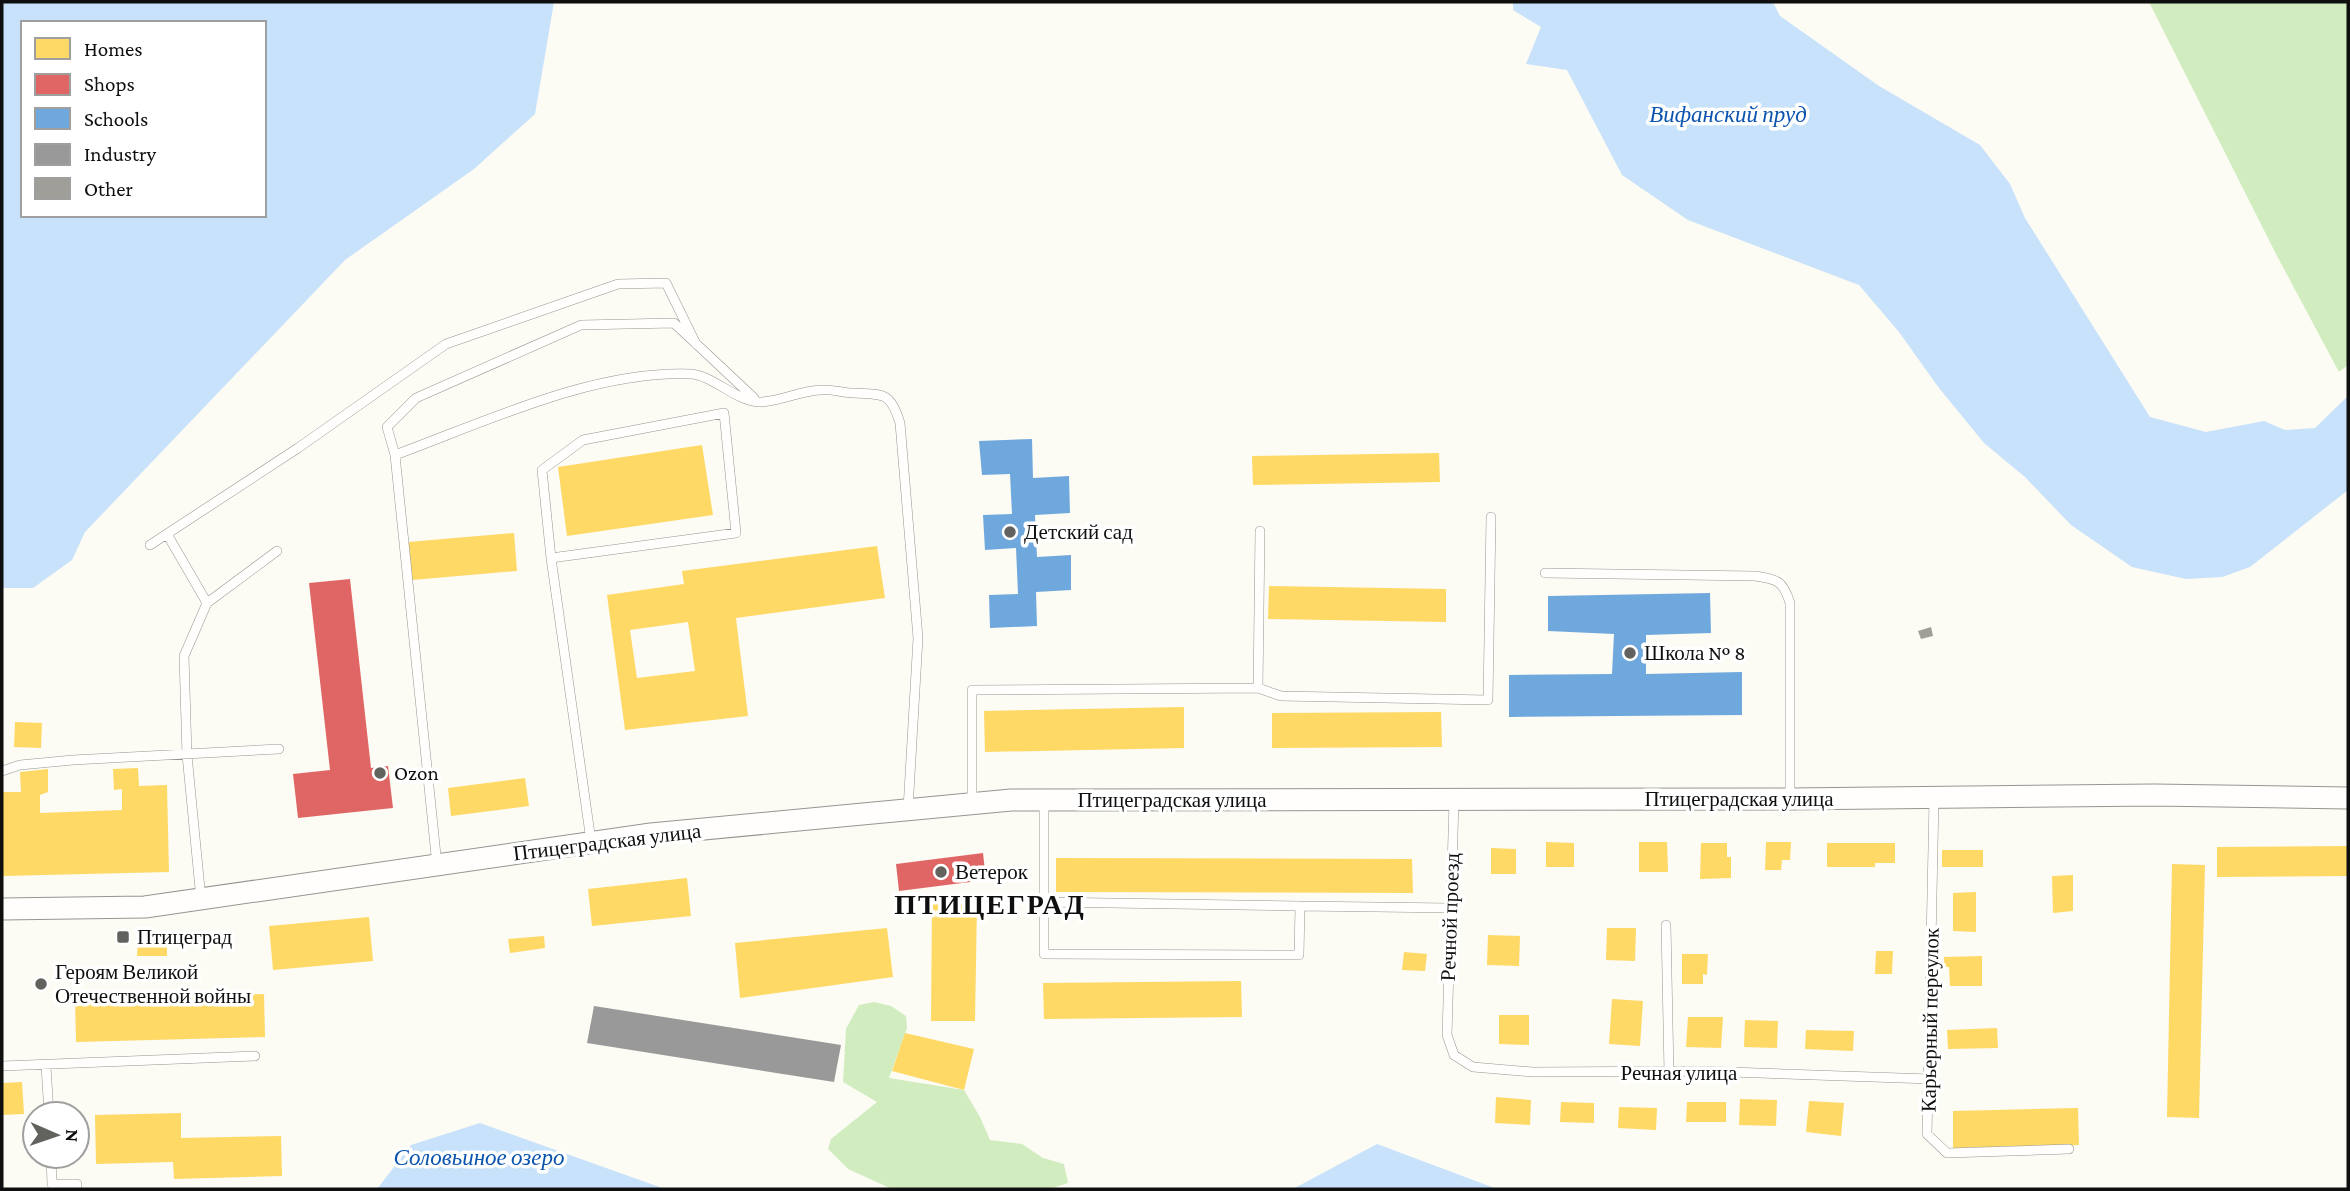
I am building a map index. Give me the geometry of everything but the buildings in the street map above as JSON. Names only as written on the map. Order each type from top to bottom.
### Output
[{"type":"street","name":"Птицеградская улица","points":[[2,909],[145,907],[664,833],[972,803],[1044,800],[1790,799],[2154,795],[2348,798]]},
{"type":"lane","points":[[150,545],[298,448],[446,344],[618,284],[666,283],[696,344]]},
{"type":"lane","points":[[437,865],[395,455],[387,427],[416,398],[581,325],[674,323],[757,402]]},
{"type":"lane","points":[[395,455],[564,393],[635,377],[694,374],[757,402],[821,390],[856,394],[878,393],[895,405],[900,423],[918,638],[908,809]]},
{"type":"lane","points":[[551,558],[736,533],[724,413],[583,440],[542,470],[551,558],[591,843]]},
{"type":"lane","points":[[972,803],[972,690],[1258,688],[1281,696],[1488,699],[1491,517]]},
{"type":"lane","points":[[1258,688],[1260,531]]},
{"type":"lane","points":[[167,534],[207,603]]},
{"type":"lane","points":[[201,899],[187,755],[184,656],[207,603],[278,551]]},
{"type":"lane","points":[[1545,573],[1755,576],[1774,578],[1785,587],[1790,603],[1790,799]]},
{"type":"lane","points":[[2,771],[20,765],[60,761],[279,749]]},
{"type":"lane","name":"Карьерный переулок","points":[[1934,797],[1927,1134],[1947,1153],[2069,1149]]},
{"type":"lane","name":"Речной проезд","points":[[1447,1035],[1454,799]]},
{"type":"lane","points":[[1044,800],[1044,954],[1299,955],[1300,906]]},
{"type":"lane","points":[[1044,902],[1450,908]]},
{"type":"lane","points":[[1666,925],[1669,1073]]},
{"type":"lane","name":"Речная улица","points":[[1447,1035],[1454,1055],[1473,1067],[1533,1072],[1702,1071],[1930,1080]]},
{"type":"lane","points":[[2,1066],[255,1056]]},
{"type":"lane","points":[[46,1066],[47,1100]]},
{"type":"lane","points":[[52,1170],[52,1184],[77,1184],[77,1189]]},
{"type":"green space","points":[[2149,2],[2348,2],[2348,365],[2339,372],[2276,254]]},
{"type":"green space","points":[[874,1002],[891,1006],[906,1016],[907,1028],[889,1078],[964,1090],[990,1140],[1022,1144],[1043,1158],[1064,1164],[1068,1183],[1049,1189],[892,1189],[848,1169],[828,1149],[831,1139],[877,1102],[843,1082],[846,1029],[859,1005]]},
{"type":"water","points":[[2,2],[554,2],[535,114],[474,169],[345,260],[85,532],[72,560],[33,588],[2,588]]},
{"type":"water","name":"Вифанский пруд","points":[[1513,2],[1773,2],[1780,16],[1879,86],[1980,145],[2010,184],[2025,218],[2150,417],[2206,432],[2264,421],[2285,430],[2315,428],[2348,396],[2348,490],[2250,567],[2222,577],[2186,579],[2132,567],[2071,525],[2025,477],[1984,443],[1939,388],[1899,332],[1859,285],[1688,220],[1622,175],[1567,70],[1526,64],[1541,27],[1513,10]]},
{"type":"water","name":"Соловьиное озеро","points":[[480,1123],[665,1189],[377,1189],[411,1145]]},
{"type":"water","points":[[1377,1144],[1497,1189],[1293,1189]]},
{"type":"place","name":"Детский сад","points":[[1010,532]]},
{"type":"place","name":"Школа № 8","points":[[1630,653]]},
{"type":"place","name":"Ozon","points":[[380,773]]},
{"type":"place","name":"Ветерок","points":[[941,872]]},
{"type":"place","name":"Птицеград","points":[[123,937]]},
{"type":"place","name":"Героям Великой Отечественной войны","points":[[41,984]]},
{"type":"district","name":"ПТИЦЕГРАД","points":[[990,904]]}]
